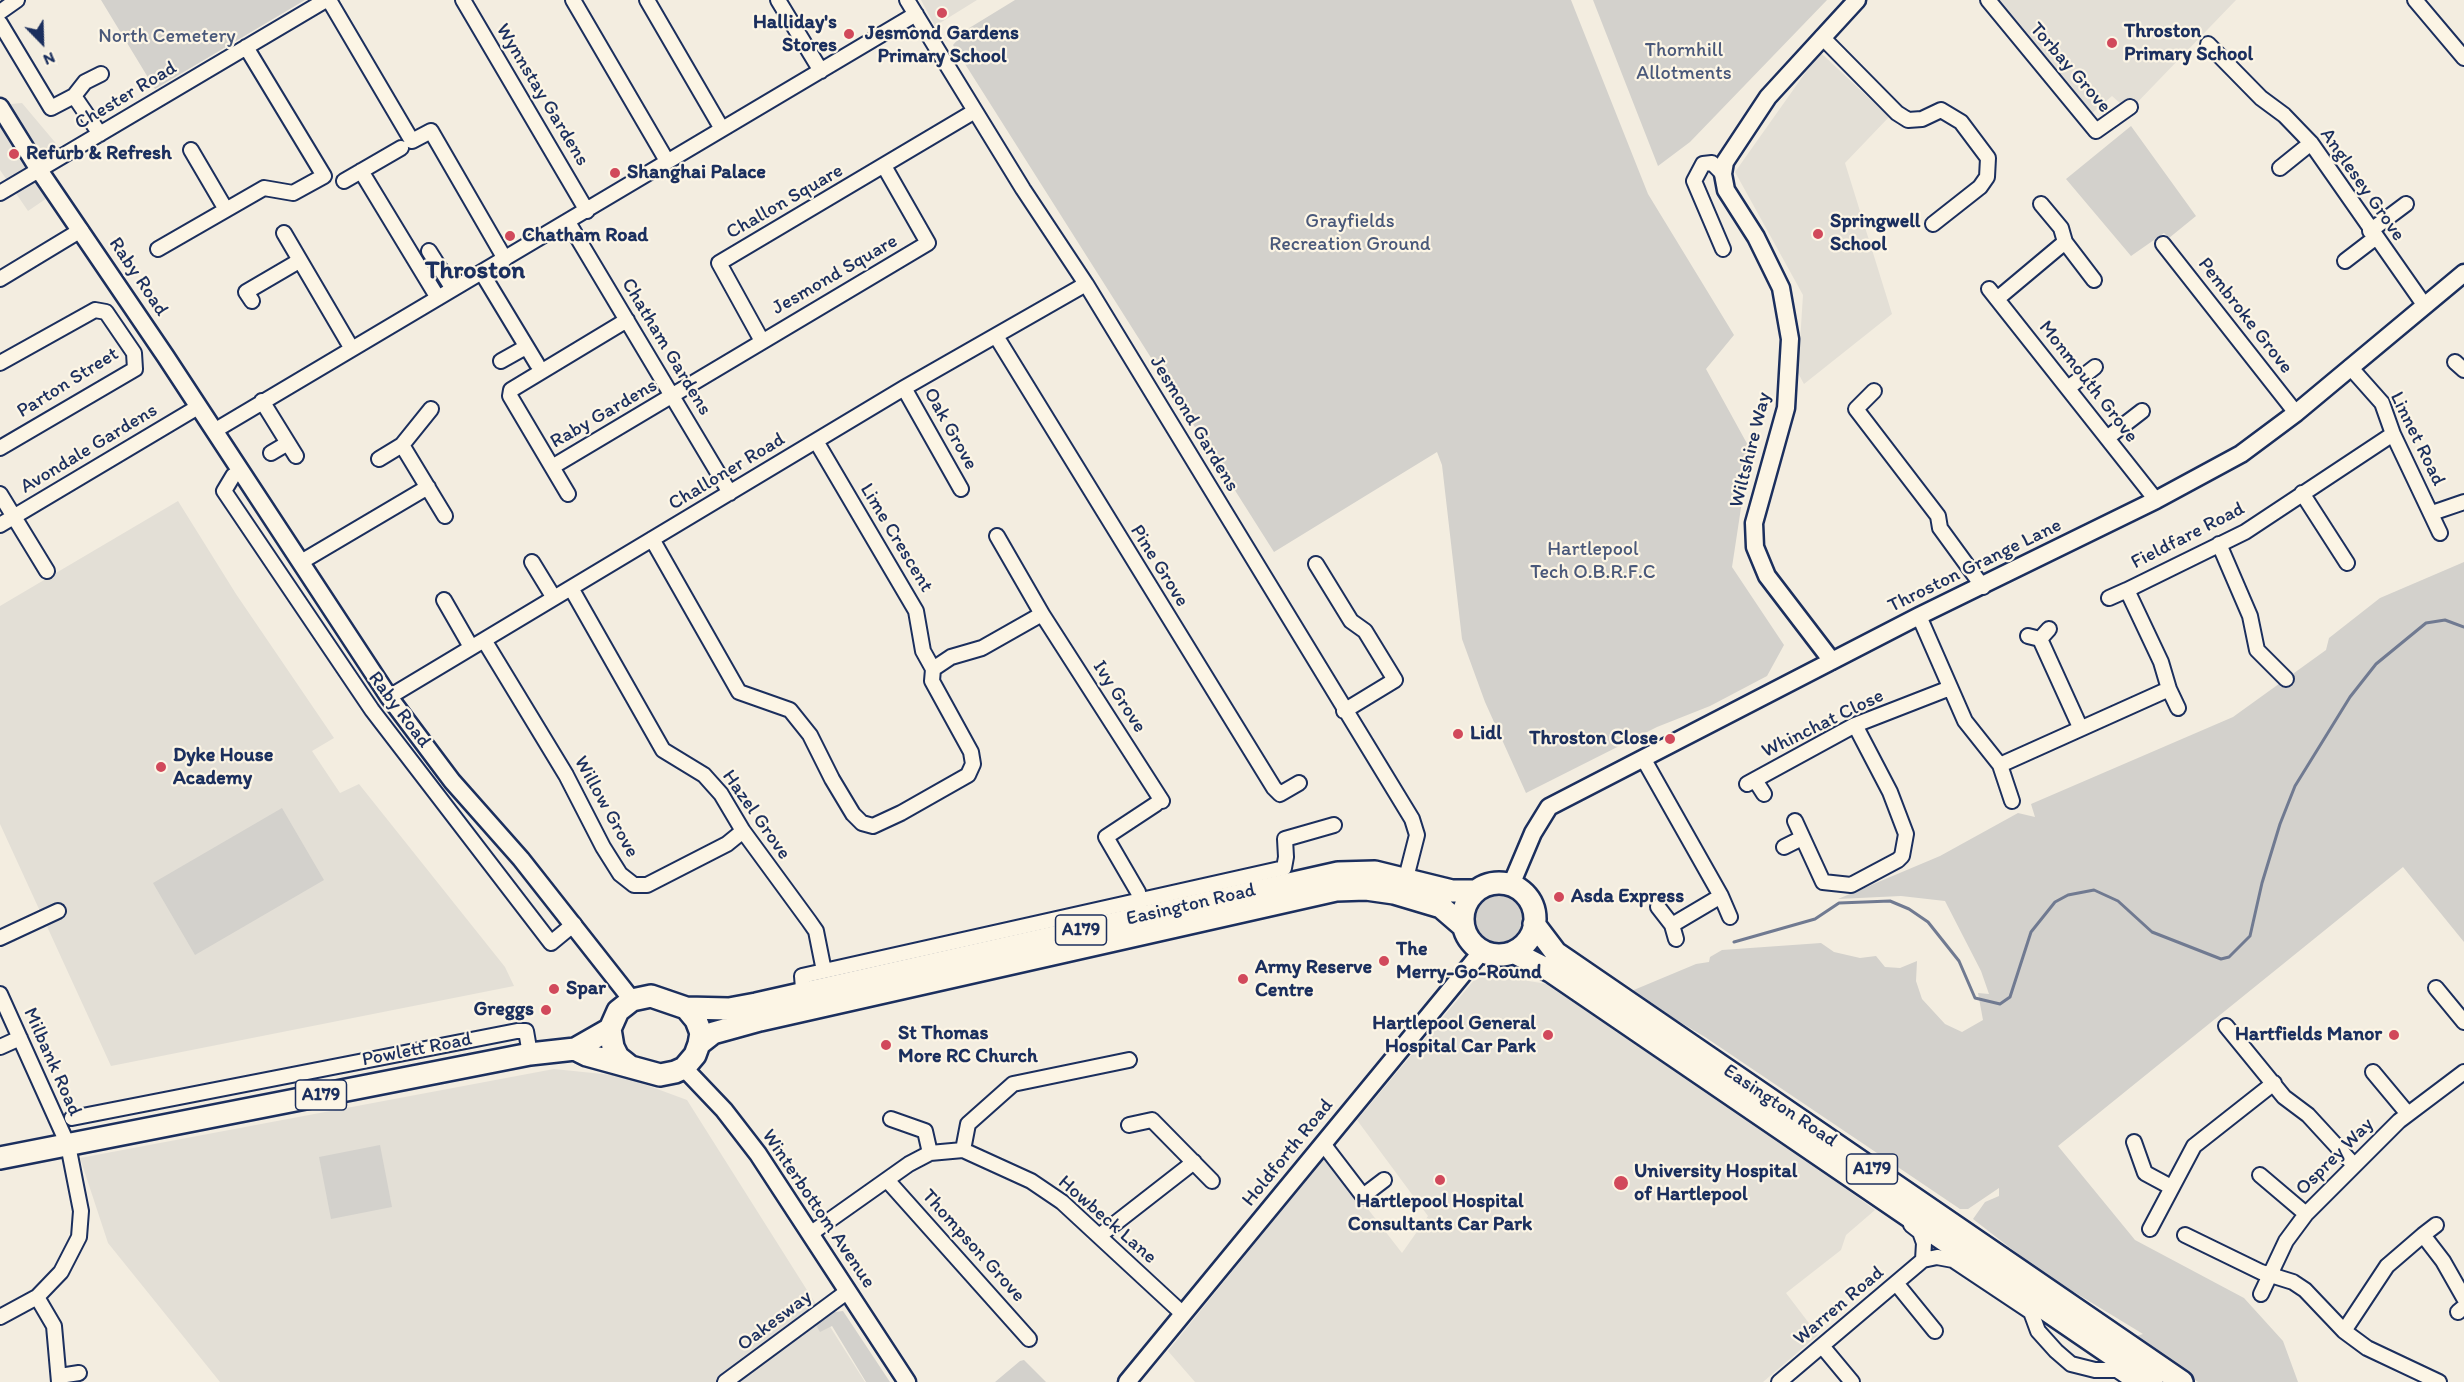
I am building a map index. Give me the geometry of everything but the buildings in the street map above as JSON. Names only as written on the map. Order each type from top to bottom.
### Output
[{"type":"highway","name":"Easington Road","points":[[699,1044],[713,1033],[804,1002],[1174,918],[1281,885],[1353,871],[1406,878],[1452,891],[1476,891],[1499,883],[1511,885],[1527,896],[1532,905],[1534,924],[1556,953],[2182,1382]]},
{"type":"highway","name":"Easington Road","points":[[1281,885],[1336,890],[1366,889],[1394,893],[1440,907],[1463,926],[1467,936],[1482,951],[1492,954],[1513,952],[1552,972],[2152,1382]]},
{"type":"highway","points":[[1463,926],[1463,913],[1467,901],[1476,891]]},
{"type":"highway","points":[[1513,952],[1523,946],[1531,936],[1534,924]]},
{"type":"highway","name":"A179","points":[[610,1029],[618,1011],[632,1000],[651,996],[686,1008]]},
{"type":"highway","name":"Easington Road","points":[[686,1008],[729,1009],[804,1002]]},
{"type":"highway","points":[[686,1008],[696,1020],[700,1033],[699,1044]]},
{"type":"highway","points":[[610,1029],[613,1047],[618,1057],[628,1065]]},
{"type":"highway","name":"Powlett Road","points":[[0,1158],[530,1054],[575,1049],[610,1029]]},
{"type":"highway","name":"A179","points":[[628,1065],[660,1074],[684,1068],[695,1055],[699,1044]]},
{"type":"highway","name":"Powlett Road","points":[[575,1049],[587,1055],[628,1065]]},
{"type":"street","points":[[0,12],[17,0]]},
{"type":"street","points":[[327,0],[412,141],[431,131],[505,259]]},
{"type":"street","name":"Chester Road","points":[[0,193],[327,0]]},
{"type":"street","name":"Wynnstay Gardens","points":[[463,0],[587,211]]},
{"type":"street","points":[[573,0],[667,161]]},
{"type":"street","points":[[647,0],[722,129]]},
{"type":"street","points":[[778,0],[821,71]]},
{"type":"street","name":"Jesmond Gardens","points":[[907,0],[1023,189],[1086,284],[1344,711],[1413,819],[1417,835],[1406,878]]},
{"type":"street","points":[[1723,174],[1725,162],[1768,97],[1857,0]]},
{"type":"street","name":"Torbay Grove","points":[[1988,0],[2096,131],[2130,107]]},
{"type":"street","points":[[2415,0],[2464,58]]},
{"type":"street","points":[[214,431],[916,14]]},
{"type":"street","points":[[0,22],[51,108],[74,96],[85,82],[101,74]]},
{"type":"street","points":[[1822,37],[1897,113],[1908,120],[1922,119],[1941,110],[1961,122],[1988,158],[1987,177],[1980,187],[1933,224]]},
{"type":"street","name":"Anglesey Grove","points":[[2208,44],[2261,98],[2284,115],[2311,143],[2373,235],[2425,306]]},
{"type":"street","points":[[158,249],[225,208],[264,188],[293,193],[324,176],[246,47]]},
{"type":"street","points":[[74,96],[100,134]]},
{"type":"street","name":"Raby Road","points":[[0,106],[39,170],[389,696],[452,781],[574,924],[632,1000]]},
{"type":"street","name":"Challon Square","points":[[762,341],[719,264],[975,111]]},
{"type":"street","points":[[2280,168],[2311,143]]},
{"type":"street","points":[[344,182],[401,148]]},
{"type":"street","points":[[190,150],[225,208]]},
{"type":"street","points":[[1723,174],[1712,163],[1703,164],[1694,181],[1723,249]]},
{"type":"street","name":"Jesmond Square","points":[[762,341],[928,243],[884,166]]},
{"type":"street","points":[[362,171],[438,298]]},
{"type":"street","name":"Wiltshire Way","points":[[1723,174],[1726,190],[1756,237],[1781,288],[1790,339],[1786,408],[1754,523],[1755,547],[1767,576],[1832,662]]},
{"type":"street","points":[[2041,204],[2061,228],[2065,242],[2094,280]]},
{"type":"street","points":[[2345,261],[2406,204]]},
{"type":"street","name":"Chatham Gardens","points":[[568,222],[730,493]]},
{"type":"street","points":[[0,279],[81,231]]},
{"type":"street","points":[[284,233],[352,349]]},
{"type":"street","name":"Monmouth Grove","points":[[2065,242],[1993,294],[2156,500]]},
{"type":"street","name":"Pembroke Grove","points":[[2163,244],[2296,413]]},
{"type":"street","points":[[429,251],[453,289]]},
{"type":"street","points":[[252,301],[246,292],[299,261]]},
{"type":"street","points":[[482,273],[537,364]]},
{"type":"street","name":"Throston Grange Lane","points":[[1511,885],[1533,833],[1549,807],[1918,616],[2156,500],[2241,454],[2296,413],[2464,273]]},
{"type":"street","name":"Challoner Road","points":[[389,696],[904,388],[1086,284]]},
{"type":"street","name":"Parton Street","points":[[0,363],[95,310],[106,312],[134,353],[135,369],[0,448]]},
{"type":"street","points":[[552,467],[510,396],[511,390],[627,320]]},
{"type":"street","name":"Pine Grove","points":[[996,336],[1267,778],[1280,795],[1299,783]]},
{"type":"street","name":"Raby Gardens","points":[[568,494],[552,467],[762,341]]},
{"type":"street","points":[[501,361],[526,347]]},
{"type":"street","points":[[2068,388],[2095,367]]},
{"type":"street","name":"Linnet Road","points":[[2350,367],[2382,403],[2393,434],[2440,533]]},
{"type":"street","name":"Oak Grove","points":[[904,388],[961,489]]},
{"type":"street","points":[[1874,391],[1856,410],[1938,516],[1940,528],[1983,586]]},
{"type":"street","points":[[262,401],[296,456]]},
{"type":"street","name":"Avondale Gardens","points":[[0,525],[198,407]]},
{"type":"street","points":[[379,459],[402,445],[431,409]]},
{"type":"street","points":[[2107,438],[2142,411]]},
{"type":"street","name":"Fieldfare Road","points":[[2178,708],[2169,689],[2161,662],[2127,590],[2245,532],[2393,434]]},
{"type":"street","name":"Lime Crescent","points":[[652,539],[739,692],[790,710],[810,735],[832,779],[853,814],[862,822],[873,826],[902,813],[968,775],[973,764],[971,752],[932,681],[933,669],[923,651],[916,611],[816,441]]},
{"type":"street","points":[[271,453],[288,443]]},
{"type":"street","points":[[402,445],[445,516]]},
{"type":"street","name":"Raby Road","points":[[241,471],[233,476],[224,491],[372,710],[551,943],[574,924]]},
{"type":"street","points":[[301,562],[428,487]]},
{"type":"street","points":[[0,494],[47,571]]},
{"type":"street","points":[[2302,494],[2347,563]]},
{"type":"street","points":[[2432,513],[2464,502]]},
{"type":"street","name":"Ivy Grove","points":[[998,536],[1042,614],[1159,802],[1101,840],[1138,892],[1140,902]]},
{"type":"street","points":[[2219,544],[2250,616],[2257,650],[2286,679]]},
{"type":"street","points":[[532,562],[554,598]]},
{"type":"street","points":[[1316,564],[1351,621],[1365,631],[1395,680],[1344,711]]},
{"type":"street","name":"Hazel Grove","points":[[571,588],[663,750],[704,775],[722,794],[743,831],[816,931],[824,971]]},
{"type":"street","points":[[2109,598],[2127,590]]},
{"type":"street","points":[[444,600],[471,647]]},
{"type":"street","points":[[933,669],[951,657],[982,648],[1042,614]]},
{"type":"street","points":[[1918,616],[1965,721],[2000,765],[2012,801]]},
{"type":"street","points":[[2039,634],[2080,727]]},
{"type":"street","name":"Willow Grove","points":[[484,640],[566,775],[603,847],[620,874],[634,885],[647,885],[728,844],[743,831]]},
{"type":"street","name":"Whinchat Close","points":[[1764,794],[1751,782],[1855,725],[1950,688]]},
{"type":"street","points":[[2000,765],[2080,727],[2120,713],[2169,689]]},
{"type":"street","points":[[1795,820],[1823,882],[1851,885],[1898,860],[1904,852],[1906,834],[1898,813],[1855,725]]},
{"type":"street","points":[[1643,758],[1721,896],[1730,917]]},
{"type":"street","name":"Easington Road","points":[[804,1002],[802,976],[1140,902],[1281,885],[1287,857],[1285,839],[1334,825]]},
{"type":"street","points":[[1784,847],[1802,838]]},
{"type":"street","points":[[1672,925],[1721,896]]},
{"type":"street","points":[[1658,907],[1672,925],[1676,939]]},
{"type":"street","points":[[0,938],[58,911]]},
{"type":"street","name":"Holdforth Road","points":[[1127,1382],[1482,951]]},
{"type":"street","points":[[2436,988],[2464,1022]]},
{"type":"street","name":"Milbank Road","points":[[0,994],[68,1145],[81,1211],[79,1237],[61,1272],[37,1297],[0,1317]]},
{"type":"street","points":[[2226,1026],[2274,1083],[2354,1165]]},
{"type":"street","name":"Powlett Road","points":[[72,1118],[517,1031],[526,1031],[530,1054]]},
{"type":"street","points":[[0,1047],[20,1038]]},
{"type":"street","points":[[963,1150],[968,1125],[1013,1084],[1129,1060]]},
{"type":"street","name":"Winterbottom Avenue","points":[[684,1068],[724,1110],[758,1154],[907,1382]]},
{"type":"street","points":[[2373,1072],[2408,1114]]},
{"type":"street","name":"Osprey Way","points":[[2261,1294],[2286,1242],[2306,1214],[2408,1114],[2464,1072]]},
{"type":"street","points":[[2150,1229],[2194,1146],[2274,1083]]},
{"type":"street","points":[[179,1097],[185,1122]]},
{"type":"street","points":[[95,1113],[98,1131]]},
{"type":"street","points":[[891,1119],[925,1131],[930,1153]]},
{"type":"street","points":[[1129,1125],[1152,1120],[1212,1181]]},
{"type":"street","points":[[2134,1142],[2145,1173],[2171,1187]]},
{"type":"street","points":[[1324,1144],[1363,1196],[1384,1180]]},
{"type":"street","name":"Howbeck Lane","points":[[810,1234],[930,1153],[963,1150],[1031,1181],[1062,1202],[1183,1314]]},
{"type":"street","points":[[1099,1236],[1194,1162]]},
{"type":"street","points":[[2260,1175],[2306,1214]]},
{"type":"street","name":"Thompson Grove","points":[[887,1180],[1029,1339]]},
{"type":"street","points":[[1892,1203],[1906,1221],[1920,1232],[1924,1243],[1923,1260],[1937,1257],[1953,1260],[2031,1312],[2038,1331],[2055,1351],[2071,1364],[2095,1370],[2117,1370],[2134,1382]]},
{"type":"street","points":[[2344,1331],[2387,1266],[2436,1225]]},
{"type":"street","points":[[2185,1235],[2260,1272],[2271,1273],[2305,1290],[2344,1331],[2367,1348],[2439,1382]]},
{"type":"street","points":[[2423,1235],[2443,1261],[2464,1298]]},
{"type":"street","name":"Warren Road","points":[[1779,1382],[1923,1260]]},
{"type":"street","points":[[1896,1283],[1935,1331]]},
{"type":"street","name":"Oakesway","points":[[725,1382],[848,1291]]},
{"type":"street","points":[[37,1297],[54,1326],[59,1379],[79,1373]]},
{"type":"street","points":[[1822,1346],[1852,1382]]},
{"type":"shaded area","name":"Jesmond Gardens Primary School","points":[[921,0],[977,0],[935,26]]},
{"type":"shaded area","name":"Throston Primary School","points":[[1994,0],[2236,0],[2129,111],[2112,96],[2091,114]]},
{"type":"shaded area","name":"Springwell School","points":[[1820,52],[1889,117],[1845,163],[1892,314],[1804,384],[1798,373],[1803,295],[1735,172]]},
{"type":"shaded area","points":[[22,103],[59,147],[46,157],[44,162],[50,196],[28,211],[0,170],[0,105]]},
{"type":"shaded area","name":"Dyke House Academy","points":[[178,501],[236,594],[334,738],[312,751],[340,793],[359,784],[505,967],[514,986],[111,1066],[0,824],[0,606]]},
{"type":"shaded area","name":"University Hospital of Hartlepool","points":[[1480,973],[1547,984],[1749,1118],[1875,1210],[1846,1235],[1841,1250],[1786,1293],[1818,1335],[1763,1382],[1195,1382],[1168,1351],[1326,1155],[1402,1253],[1428,1216],[1357,1120]]},
{"type":"shaded area","points":[[554,1069],[622,1076],[687,1100],[865,1382],[220,1382],[108,1243],[80,1158]]},
{"type":"green space","name":"North Cemetery","points":[[101,0],[305,0],[155,89]]},
{"type":"green space","name":"Grayfields Recreation Ground","points":[[1015,0],[1571,0],[1648,194],[1734,335],[1706,369],[1750,449],[1732,567],[1784,645],[1767,676],[1710,706],[1657,727],[1526,793],[1485,702],[1462,639],[1442,465],[1437,452],[1274,552],[953,45],[966,30]]},
{"type":"green space","name":"Thornhill Allotments","points":[[1593,0],[1827,0],[1690,142],[1658,166]]},
{"type":"green space","points":[[2131,126],[2196,216],[2169,238],[2164,233],[2131,256],[2066,179]]},
{"type":"green space","points":[[2464,562],[2464,942],[2403,867],[2058,1146],[2135,1240],[2244,1298],[2283,1341],[2298,1382],[2198,1382],[2133,1337],[2143,1334],[2074,1292],[2072,1296],[1973,1219],[1985,1202],[1999,1196],[1999,1188],[1968,1209],[1960,1209],[1705,1037],[1629,992],[1696,964],[1709,962],[1710,957],[1722,950],[1821,943],[1834,952],[1860,958],[1876,956],[1885,967],[1900,968],[1917,961],[1916,981],[1922,999],[1945,1024],[1962,1032],[1983,1020],[1978,993],[1989,994],[1981,971],[1945,901],[1901,896],[1838,899],[1940,856],[2018,813],[2035,817],[2031,804],[2233,717],[2326,650],[2329,638],[2380,598]]},
{"type":"green space","points":[[282,808],[324,880],[195,955],[153,883]]},
{"type":"green space","points":[[1493,895],[1503,895],[1517,902],[1524,921],[1517,940],[1503,947],[1493,947],[1483,943],[1476,936],[1472,926],[1472,916],[1476,906],[1483,899]]},
{"type":"green space","points":[[380,1145],[392,1207],[331,1219],[319,1157]]},
{"type":"green space","points":[[843,1311],[890,1382],[866,1382],[832,1326],[820,1332],[816,1325],[834,1312]]},
{"type":"green space","points":[[1024,1360],[1046,1382],[995,1382],[1020,1361]]},
{"type":"waterway","points":[[1734,942],[1815,919],[1839,903],[1890,901],[1909,909],[1928,922],[1959,961],[1975,998],[2000,1004],[2010,997],[2031,932],[2055,902],[2068,895],[2094,890],[2118,901],[2152,932],[2221,959],[2229,957],[2250,936],[2262,883],[2280,824],[2295,786],[2350,697],[2376,664],[2426,623],[2445,620],[2464,627]]},
{"type":"place","name":"Jesmond Gardens Primary School","points":[[942,13]]},
{"type":"place","name":"Halliday's Stores","points":[[849,34]]},
{"type":"place","name":"Throston Primary School","points":[[2112,43]]},
{"type":"place","name":"Refurb & Refresh","points":[[14,154]]},
{"type":"place","name":"Shanghai Palace","points":[[615,173]]},
{"type":"place","name":"Springwell School","points":[[1818,234]]},
{"type":"place","name":"Chatham Road","points":[[510,236]]},
{"type":"place","name":"Lidl","points":[[1458,734]]},
{"type":"place","name":"Throston Close","points":[[1670,739]]},
{"type":"place","name":"Dyke House Academy","points":[[161,767]]},
{"type":"place","name":"Asda Express","points":[[1559,897]]},
{"type":"place","name":"The Merry-Go-Round","points":[[1384,961]]},
{"type":"place","name":"Army Reserve Centre","points":[[1243,979]]},
{"type":"place","name":"Spar","points":[[554,989]]},
{"type":"place","name":"Greggs","points":[[546,1010]]},
{"type":"place","name":"Hartlepool General Hospital Car Park","points":[[1548,1035]]},
{"type":"place","name":"Hartfields Manor","points":[[2394,1035]]},
{"type":"place","name":"St Thomas More RC Church","points":[[886,1045]]},
{"type":"place","name":"Hartlepool Hospital Consultants Car Park","points":[[1440,1180]]},
{"type":"place","name":"University Hospital of Hartlepool","points":[[1621,1183]]},
{"type":"district","name":"Throston","points":[[475,271]]},
{"type":"park label","name":"Hartlepool Tech O.B.R.F.C","points":[[1593,562]]}]
